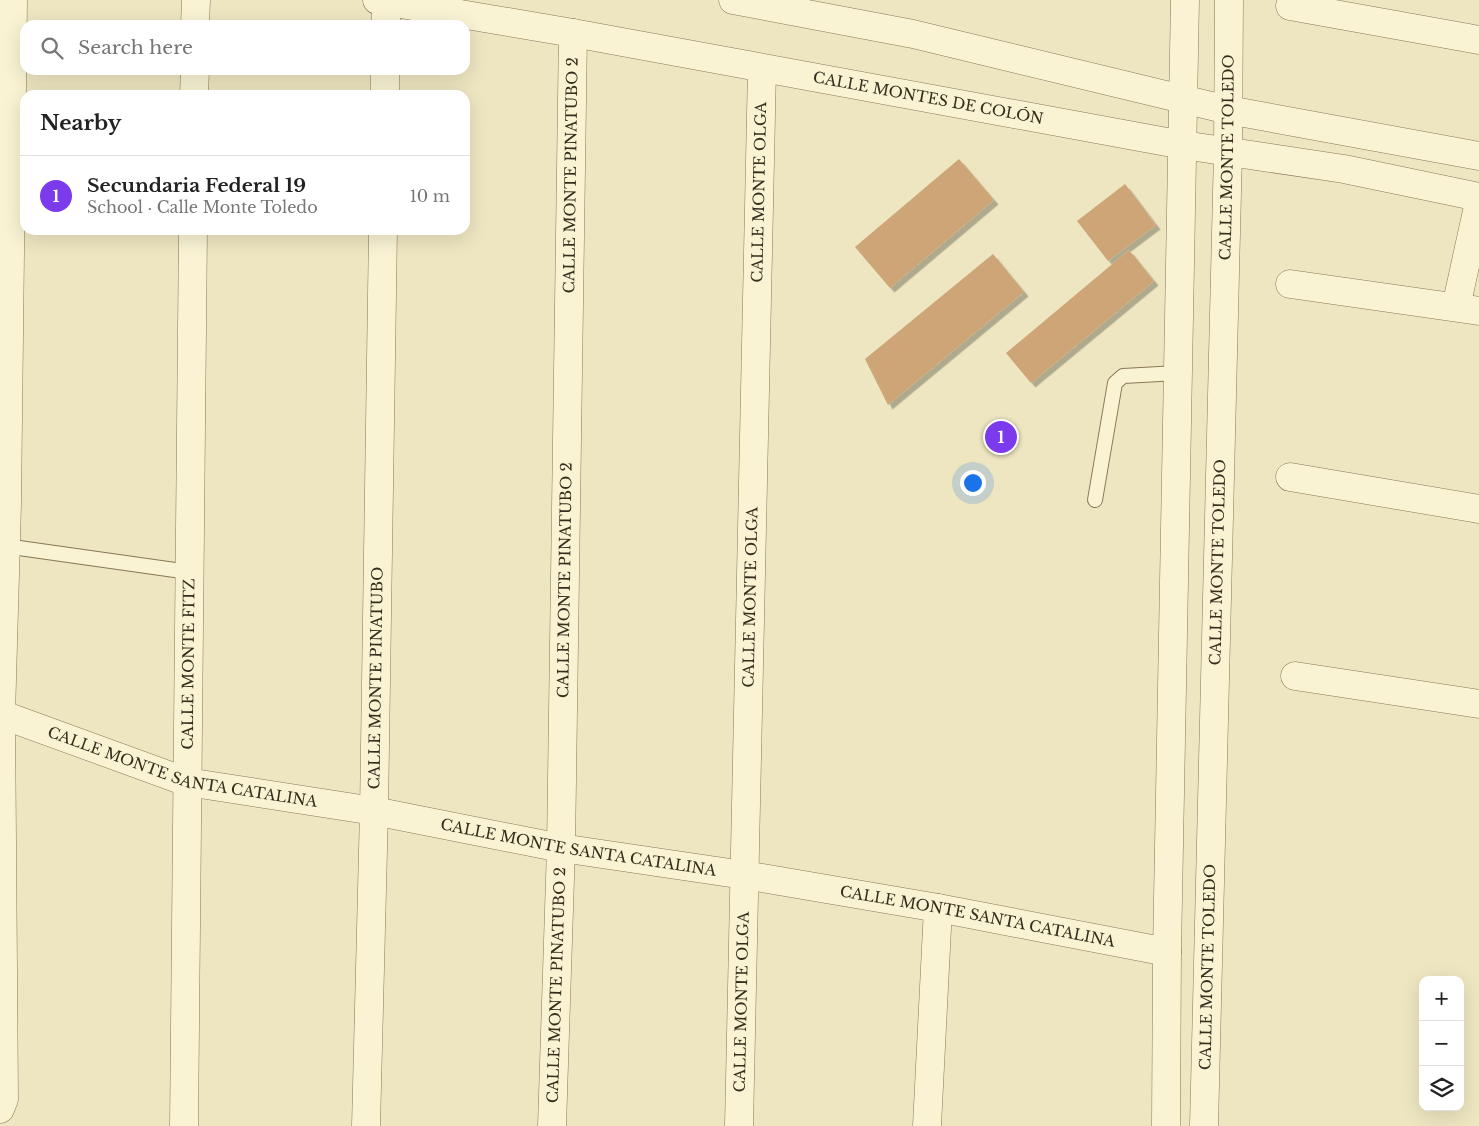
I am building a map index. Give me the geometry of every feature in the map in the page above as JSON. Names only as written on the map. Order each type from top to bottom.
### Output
[{"type":"street","points":[[2,1104],[0,714],[5,546],[4,503],[13,0]]},
{"type":"street","points":[[195,20],[196,0]]},
{"type":"street","points":[[733,0],[912,34],[1228,110],[1479,156]]},
{"type":"street","points":[[1166,1126],[1166,952],[1185,0]]},
{"type":"street","name":"CALLE MONTE TOLEDO","points":[[1204,1126],[1228,152],[1229,0]]},
{"type":"street","points":[[1290,6],[1479,40]]},
{"type":"street","name":"CALLE MONTES DE COLÓN","points":[[383,9],[573,33],[1183,145],[1344,168],[1479,197]]},
{"type":"street","name":"CALLE MONTE PINATUBO 2","points":[[552,1126],[561,848],[573,33]]},
{"type":"street","name":"CALLE MONTE OLGA","points":[[740,1126],[762,69]]},
{"type":"street","points":[[194,90],[195,75]]},
{"type":"street","points":[[385,75],[385,90]]},
{"type":"street","points":[[1290,284],[1468,309],[1479,202]]},
{"type":"street","name":"CALLE MONTE FITZ","points":[[184,1126],[188,572],[193,235]]},
{"type":"street","name":"CALLE MONTE PINATUBO","points":[[366,1126],[374,811],[382,235]]},
{"type":"street","points":[[1290,476],[1479,509]]},
{"type":"street","points":[[1295,676],[1479,704]]},
{"type":"street","name":"CALLE MONTE SANTA CATALINA","points":[[0,714],[187,782],[374,811],[561,848],[744,875],[938,908],[1166,952]]},
{"type":"street","points":[[927,1126],[938,908]]},
{"type":"lane","points":[[1096,500],[1115,383],[1122,376],[1178,373]]},
{"type":"lane","points":[[5,546],[188,572]]},
{"type":"building","points":[[959,159],[994,200],[890,288],[855,247]]},
{"type":"building","points":[[1125,184],[1156,225],[1108,261],[1077,221]]},
{"type":"building","points":[[1129,250],[1154,281],[1031,383],[1006,353]]},
{"type":"building","points":[[993,254],[1024,292],[888,405],[865,359]]},
{"type":"place","name":"Secundaria Federal 19","points":[[1001,437]]}]
